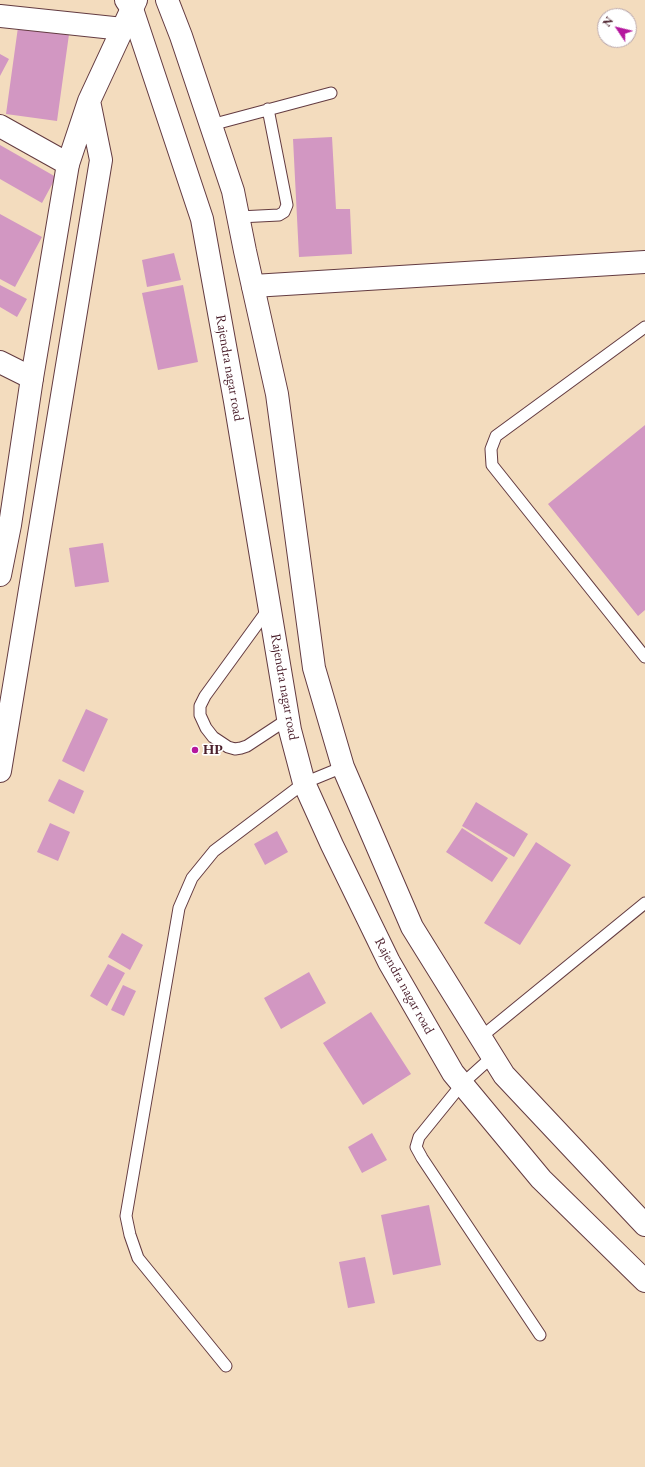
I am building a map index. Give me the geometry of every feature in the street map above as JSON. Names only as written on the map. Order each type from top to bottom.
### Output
[{"type":"main road","points":[[167,0],[181,36],[233,191],[277,394],[314,668],[343,767],[412,927],[504,1075],[645,1225]]},
{"type":"main road","points":[[0,575],[5,523],[32,378],[68,164],[90,101],[123,29],[131,3]]},
{"type":"main road","name":"Rajendra nagar road","points":[[131,3],[202,219],[235,401],[288,719],[304,783],[332,845],[389,962],[453,1073],[541,1179],[645,1281]]},
{"type":"main road","points":[[0,16],[123,29]]},
{"type":"main road","points":[[0,771],[101,160],[90,101]]},
{"type":"main road","points":[[0,126],[68,164]]},
{"type":"main road","points":[[254,286],[645,262]]},
{"type":"main road","points":[[0,362],[32,378]]},
{"type":"lane","points":[[211,125],[331,93]]},
{"type":"lane","points":[[238,218],[279,216],[284,212],[286,205],[268,109]]},
{"type":"lane","points":[[645,327],[496,436],[491,449],[492,465],[645,657]]},
{"type":"lane","points":[[270,607],[205,696],[200,706],[200,715],[206,728],[213,737],[228,747],[235,749],[247,746],[288,719]]},
{"type":"lane","points":[[226,1366],[138,1258],[130,1235],[126,1216],[180,908],[192,878],[214,851],[304,783],[343,767]]},
{"type":"lane","points":[[481,1037],[645,903]]},
{"type":"lane","points":[[493,1056],[462,1084],[419,1137],[416,1147],[540,1335]]},
{"type":"building","points":[[19,20],[70,27],[57,121],[6,114]]},
{"type":"building","points":[[0,54],[9,59],[0,76]]},
{"type":"building","points":[[332,137],[336,209],[350,209],[352,254],[299,257],[293,139]]},
{"type":"building","points":[[0,145],[56,177],[42,203],[0,179]]},
{"type":"building","points":[[0,214],[42,237],[15,287],[0,279]]},
{"type":"building","points":[[174,253],[181,280],[147,287],[142,260]]},
{"type":"building","points":[[0,285],[27,299],[17,317],[0,307]]},
{"type":"building","points":[[183,285],[198,362],[158,370],[142,293]]},
{"type":"building","points":[[645,425],[645,610],[638,616],[548,504]]},
{"type":"building","points":[[103,543],[109,582],[75,587],[69,548]]},
{"type":"building","points":[[86,709],[108,719],[84,772],[62,761]]},
{"type":"building","points":[[59,779],[84,791],[74,814],[48,801]]},
{"type":"building","points":[[476,802],[528,834],[514,857],[462,826]]},
{"type":"building","points":[[50,823],[70,832],[58,861],[37,852]]},
{"type":"building","points":[[462,828],[508,858],[492,882],[446,852]]},
{"type":"building","points":[[277,831],[288,852],[265,865],[254,844]]},
{"type":"building","points":[[536,842],[571,865],[520,945],[484,923]]},
{"type":"building","points":[[122,933],[143,945],[130,970],[108,957]]},
{"type":"building","points":[[108,964],[125,973],[107,1006],[90,996]]},
{"type":"building","points":[[309,972],[326,1003],[281,1029],[264,998]]},
{"type":"building","points":[[123,985],[136,991],[124,1016],[111,1010]]},
{"type":"building","points":[[371,1012],[411,1074],[363,1105],[323,1043]]},
{"type":"building","points":[[372,1133],[387,1160],[362,1173],[348,1147]]},
{"type":"building","points":[[429,1205],[441,1265],[393,1275],[381,1215]]},
{"type":"building","points":[[365,1257],[375,1303],[348,1308],[339,1262]]},
{"type":"place","name":"HP","points":[[195,750]]}]
